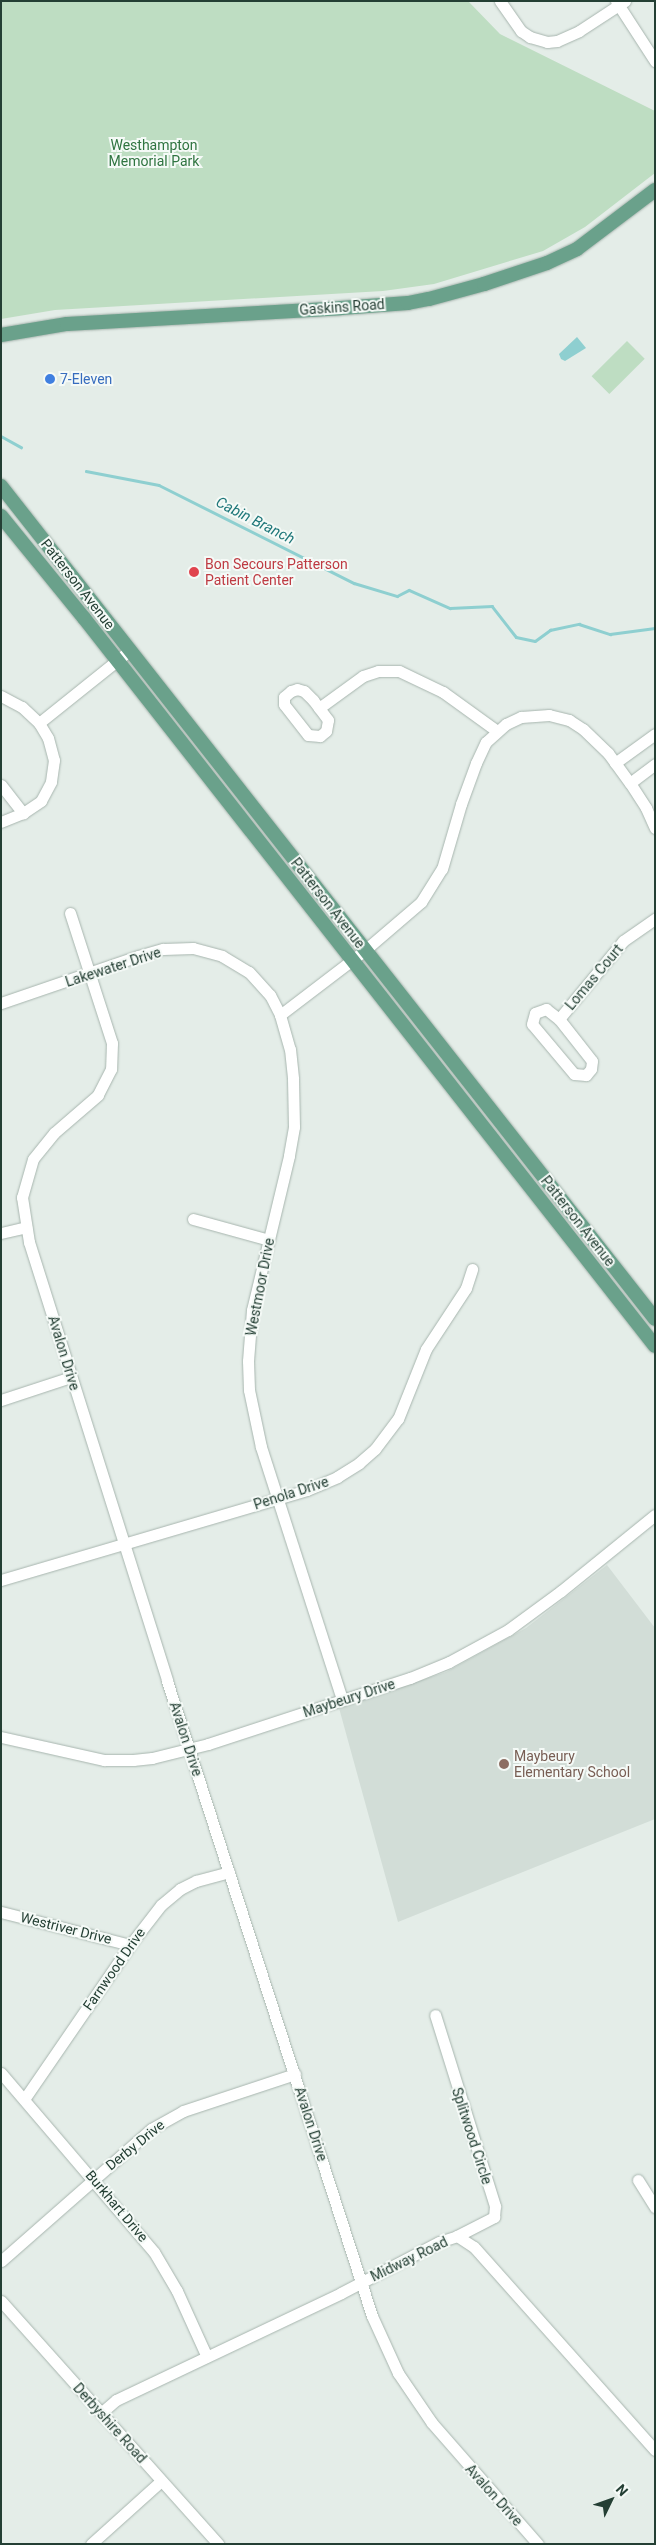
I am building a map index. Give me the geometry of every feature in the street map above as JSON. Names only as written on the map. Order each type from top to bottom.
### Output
[{"type":"main road","name":"Gaskins Road","points":[[1,335],[67,324],[342,308],[408,303],[429,299],[484,284],[547,263],[577,249],[655,190]]},
{"type":"main road","name":"Patterson Avenue","points":[[1,486],[655,1320]]},
{"type":"main road","name":"Patterson Avenue","points":[[1,516],[117,660],[655,1346]]},
{"type":"street","points":[[500,1],[521,31],[530,37],[547,42],[557,41],[573,34],[620,3],[655,60]]},
{"type":"street","points":[[38,723],[130,650]]},
{"type":"street","points":[[319,708],[363,676],[378,671],[399,671],[419,679],[449,696],[498,731]]},
{"type":"street","points":[[1,696],[22,707],[38,723],[51,748],[54,771],[41,801],[23,813],[1,822]]},
{"type":"street","points":[[280,1014],[365,950],[420,902],[442,869],[466,786],[486,742],[506,724],[521,717],[549,715],[569,720],[583,729],[615,763],[630,783],[655,828]]},
{"type":"street","points":[[615,763],[655,734]]},
{"type":"street","points":[[630,783],[655,764]]},
{"type":"street","points":[[1,785],[23,813]]},
{"type":"street","name":"Avalon Drive","points":[[70,913],[112,1043],[111,1069],[98,1096],[54,1133],[33,1159],[22,1196],[26,1227],[71,1377],[295,2074],[360,2283],[385,2346],[409,2392],[463,2461],[538,2544]]},
{"type":"street","name":"Lomas Court","points":[[559,1018],[623,942],[655,919]]},
{"type":"street","name":"Lakewater Drive","points":[[1,1003],[163,950],[193,948],[222,956],[249,972],[270,995],[280,1014]]},
{"type":"street","name":"Lomas Court","points":[[542,1009],[550,1011],[559,1018],[592,1061],[591,1069],[586,1075],[574,1074],[532,1024],[533,1016],[542,1009]]},
{"type":"street","name":"Westmoor Drive","points":[[280,1014],[287,1035],[292,1072],[294,1127],[289,1156],[252,1310],[248,1361],[254,1420],[342,1700]]},
{"type":"street","points":[[193,1219],[269,1240]]},
{"type":"street","points":[[1,1233],[26,1227]]},
{"type":"street","name":"Penola Drive","points":[[1,1580],[307,1490],[337,1477],[375,1449],[398,1419],[426,1349],[466,1288],[472,1269]]},
{"type":"street","points":[[1,1400],[71,1377]]},
{"type":"street","name":"Maybeury Drive","points":[[1,1737],[104,1760],[142,1759],[189,1748],[418,1675],[481,1646],[534,1612],[655,1515]]},
{"type":"street","name":"Farnwood Drive","points":[[25,2098],[130,1945],[160,1905],[180,1889],[207,1876],[229,1872]]},
{"type":"street","name":"Westriver Drive","points":[[1,1912],[130,1945]]},
{"type":"street","name":"Splitwood Circle","points":[[435,2015],[495,2206],[494,2217],[457,2236]]},
{"type":"street","name":"Burkhart Drive","points":[[1,2073],[25,2098],[154,2252],[177,2291],[207,2357]]},
{"type":"street","name":"Derby Drive","points":[[1,2261],[139,2139],[170,2118],[232,2094],[295,2074]]},
{"type":"street","points":[[638,2180],[655,2207]]},
{"type":"street","name":"Midway Road","points":[[101,2413],[116,2400],[360,2283],[439,2242],[457,2236],[474,2247],[655,2450]]},
{"type":"street","name":"Derbyshire Road","points":[[1,2301],[218,2544]]},
{"type":"street","points":[[91,2544],[161,2480]]},
{"type":"shaded area","name":"Maybeury Elementary School","points":[[607,1565],[655,1628],[655,1819],[398,1922],[339,1708],[446,1672],[526,1628]]},
{"type":"green space","name":"Westhampton Memorial Park","points":[[1,1],[468,1],[500,34],[655,111],[655,173],[585,227],[543,251],[434,284],[383,291],[55,310],[1,319]]},
{"type":"green space","points":[[627,341],[645,359],[609,394],[592,376]]},
{"type":"water","points":[[577,337],[586,348],[565,361],[561,359],[559,354]]},
{"type":"waterway","name":"Cabin Branch","points":[[1,436],[21,447]]},
{"type":"waterway","name":"Cabin Branch","points":[[86,471],[159,485],[354,583],[397,596],[409,590],[450,608],[492,606],[516,637],[535,641],[550,630],[579,624],[610,634],[655,628]]},
{"type":"place","name":"7-Eleven","points":[[50,379]]},
{"type":"place","name":"Bon Secours Patterson Patient Center","points":[[194,572]]},
{"type":"place","name":"Maybeury Elementary School","points":[[504,1764]]}]
